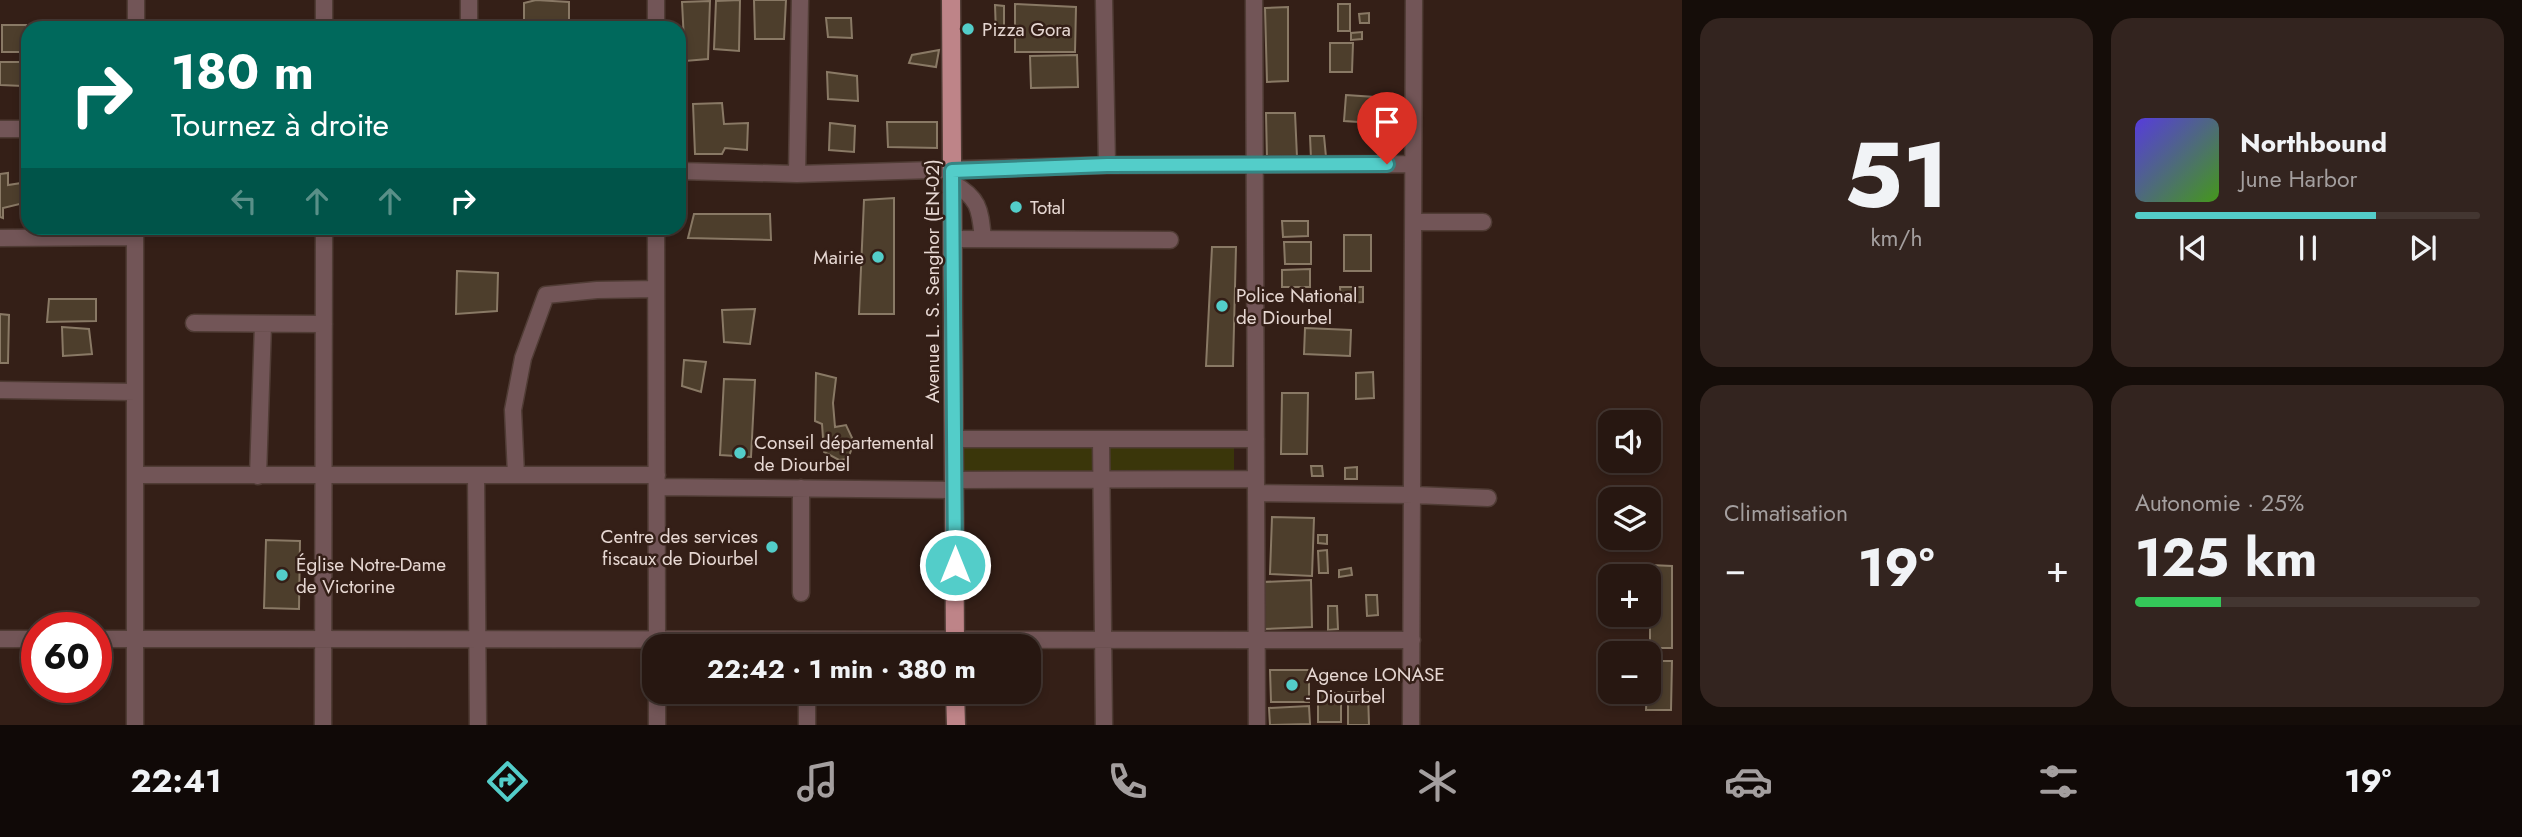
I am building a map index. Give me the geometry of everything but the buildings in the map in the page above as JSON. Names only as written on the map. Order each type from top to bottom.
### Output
[{"type":"main road","name":"Avenue L. S. Senghor (EN-02)","points":[[951,0],[955,634]]},
{"type":"main road","points":[[956,704],[956,725]]},
{"type":"street","points":[[136,0],[136,21]]},
{"type":"street","points":[[324,0],[324,21]]},
{"type":"street","points":[[469,0],[469,21]]},
{"type":"street","points":[[656,0],[656,21]]},
{"type":"street","points":[[797,174],[800,0]]},
{"type":"street","points":[[1104,0],[1107,165]]},
{"type":"street","points":[[1254,0],[1257,725]]},
{"type":"street","points":[[1411,725],[1414,0]]},
{"type":"street","points":[[0,129],[21,130]]},
{"type":"street","points":[[686,171],[952,177],[1107,165],[1413,164]]},
{"type":"street","points":[[952,177],[980,209],[984,239]]},
{"type":"street","points":[[1414,222],[1483,222]]},
{"type":"street","points":[[0,238],[68,235]]},
{"type":"street","points":[[135,235],[135,725]]},
{"type":"street","points":[[323,725],[324,235]]},
{"type":"street","points":[[656,235],[657,634]]},
{"type":"street","points":[[952,239],[1170,240]]},
{"type":"street","points":[[516,475],[513,410],[523,358],[545,295],[597,290],[656,289]]},
{"type":"street","points":[[194,323],[324,324]]},
{"type":"street","points":[[258,475],[263,324]]},
{"type":"street","points":[[0,390],[135,391]]},
{"type":"street","points":[[954,439],[1256,439]]},
{"type":"street","points":[[1101,439],[1104,725]]},
{"type":"street","points":[[135,475],[516,475],[801,488],[1102,481],[1488,498]]},
{"type":"street","points":[[476,475],[478,725]]},
{"type":"street","points":[[801,488],[801,593]]},
{"type":"street","points":[[0,639],[21,639]]},
{"type":"street","points":[[112,639],[642,643]]},
{"type":"street","points":[[1041,641],[1412,640]]},
{"type":"street","points":[[657,704],[657,725]]},
{"type":"street","points":[[807,704],[807,725]]},
{"type":"shaded area","points":[[961,447],[1234,447],[1234,473],[960,472]]},
{"type":"place","name":"Pizza Gora","points":[[968,29]]},
{"type":"place","name":"Total","points":[[1016,207]]},
{"type":"place","name":"Mairie","points":[[878,257]]},
{"type":"place","name":"Police National de Diourbel","points":[[1222,306]]},
{"type":"place","name":"Conseil départemental de Diourbel","points":[[740,453]]},
{"type":"place","name":"Centre des services fiscaux de Diourbel","points":[[772,547]]},
{"type":"place","name":"Église Notre-Dame de Victorine","points":[[282,575]]},
{"type":"place","name":"Agence LONASE - Diourbel","points":[[1292,685]]},
{"type":"route","points":[[955,565],[952,171],[1107,165],[1387,164]]}]
